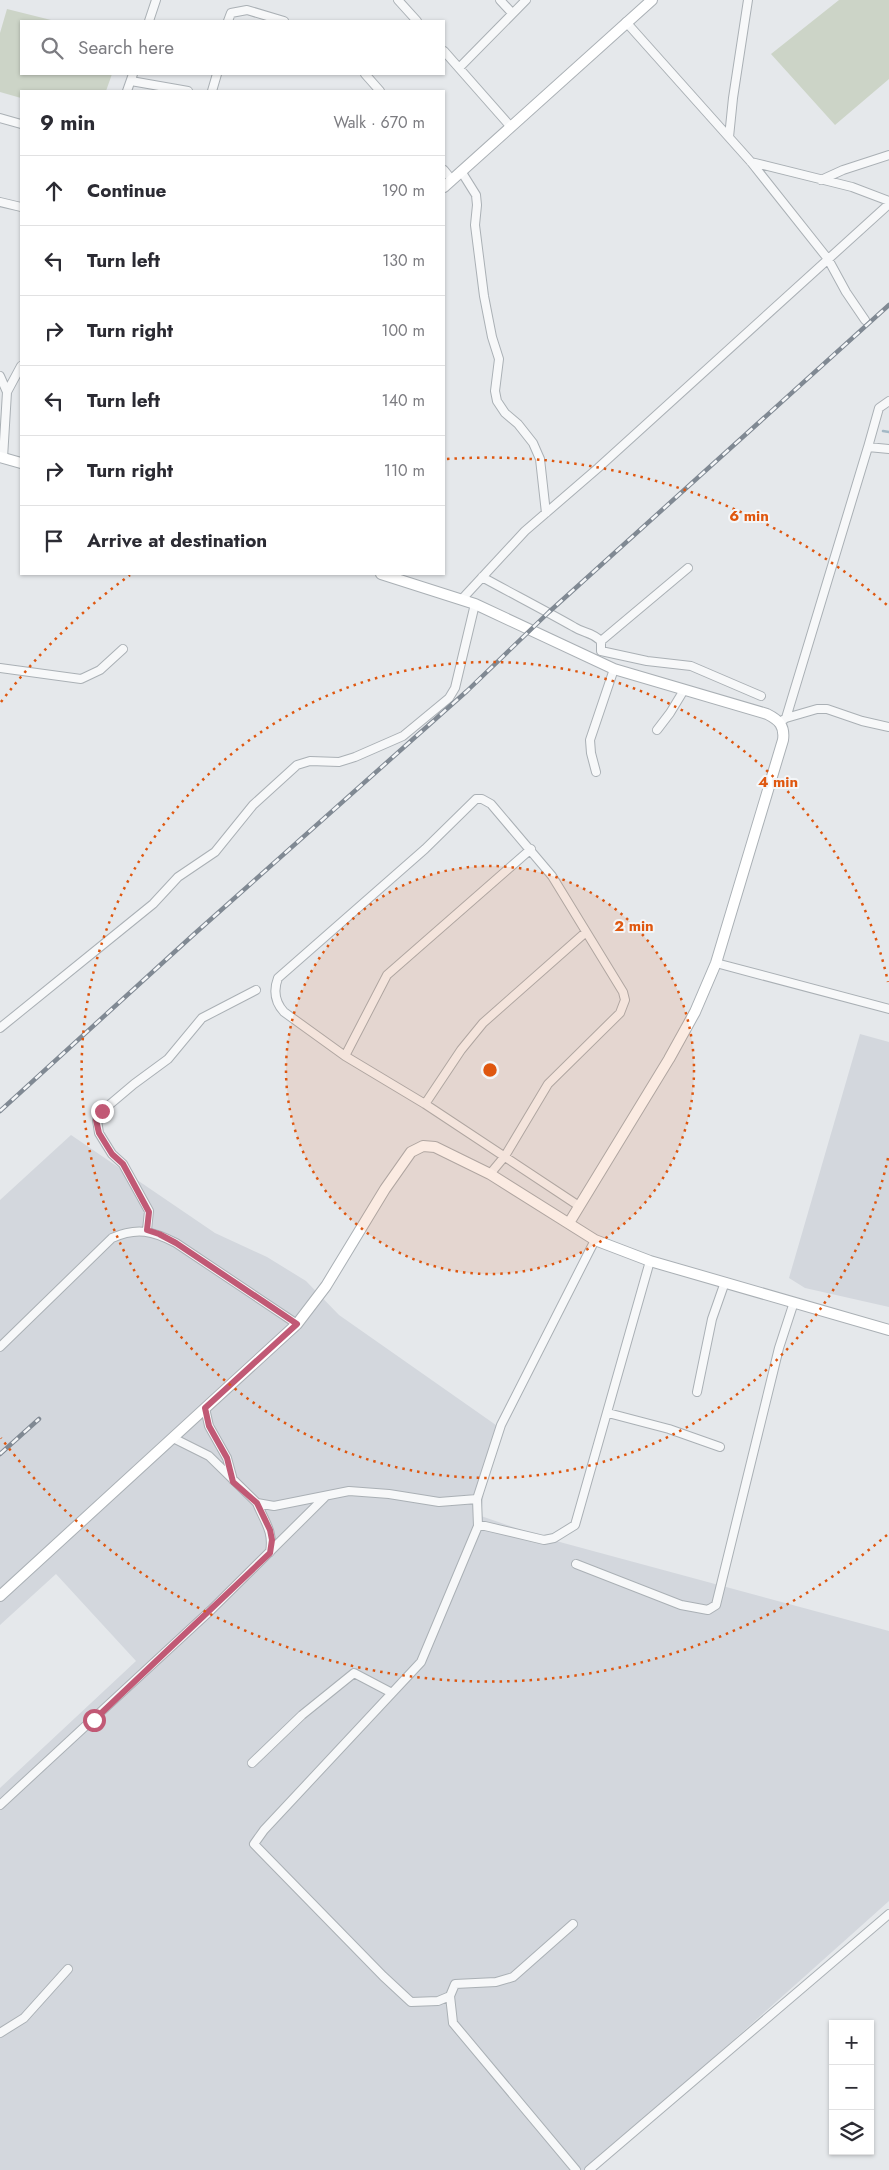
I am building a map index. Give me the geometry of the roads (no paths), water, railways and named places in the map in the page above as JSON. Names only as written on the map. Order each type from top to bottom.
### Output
[{"type":"street","points":[[149,20],[156,0]]},
{"type":"street","points":[[398,0],[416,20]]},
{"type":"street","points":[[500,0],[512,13]]},
{"type":"street","points":[[459,68],[526,0]]},
{"type":"street","points":[[448,183],[652,0]]},
{"type":"street","points":[[729,137],[748,0]]},
{"type":"street","points":[[228,20],[232,13],[247,10],[281,20]]},
{"type":"street","points":[[626,22],[751,162],[828,259],[846,292],[865,320]]},
{"type":"street","points":[[445,52],[511,127]]},
{"type":"street","points":[[212,90],[217,75]]},
{"type":"street","points":[[366,75],[379,90]]},
{"type":"street","points":[[127,90],[132,77],[184,90]]},
{"type":"street","points":[[0,118],[20,124]]},
{"type":"street","points":[[820,180],[889,155]]},
{"type":"street","points":[[462,599],[525,531],[598,468],[889,203],[852,187],[751,162]]},
{"type":"street","points":[[461,171],[476,195],[475,225],[484,296],[490,330],[499,359],[495,391],[496,401],[505,413],[518,424],[532,443],[540,459],[546,513]]},
{"type":"street","points":[[0,202],[20,207]]},
{"type":"street","points":[[20,368],[7,392],[2,458],[20,463]]},
{"type":"street","points":[[0,376],[7,392]]},
{"type":"street","points":[[569,1223],[669,1059],[694,1012],[716,963],[783,740],[783,720],[879,408],[889,401]]},
{"type":"street","points":[[879,408],[889,410]]},
{"type":"street","points":[[868,446],[889,450]]},
{"type":"street","points":[[601,641],[688,568]]},
{"type":"street","points":[[383,575],[475,604],[614,668],[783,720],[817,709],[827,709],[862,721],[889,727]]},
{"type":"street","points":[[482,577],[577,629],[591,632],[601,641],[601,651],[647,661],[691,666],[761,696]]},
{"type":"street","points":[[0,1028],[154,904],[178,876],[215,852],[253,805],[297,765],[310,761],[339,762],[403,736],[449,698],[455,688],[475,604]]},
{"type":"street","points":[[0,668],[82,679],[100,670],[124,649]]},
{"type":"street","points":[[596,772],[590,740],[614,668]]},
{"type":"street","points":[[657,730],[684,690]]},
{"type":"street","points":[[490,1174],[505,1156],[548,1084],[620,1012],[625,1000],[623,992],[552,876],[531,849],[490,804],[482,799],[476,799],[425,849],[278,978],[275,986],[278,1005],[345,1056],[425,1104],[505,1156],[578,1206]]},
{"type":"street","points":[[345,1056],[387,974],[531,849]]},
{"type":"street","points":[[425,1104],[461,1050],[483,1024],[586,932]]},
{"type":"street","points":[[716,963],[889,1009]]},
{"type":"street","points":[[147,1230],[149,1212],[123,1164],[112,1154],[99,1133],[96,1120],[102,1111],[168,1059],[202,1018],[256,990]]},
{"type":"street","points":[[0,1596],[297,1324],[326,1286],[385,1189],[411,1152],[423,1146],[434,1147],[490,1174],[595,1240],[650,1261],[889,1330]]},
{"type":"street","points":[[0,1347],[112,1238],[124,1233],[147,1230],[176,1243],[297,1324]]},
{"type":"street","points":[[450,1996],[438,2001],[411,2002],[383,1976],[254,1844],[264,1830],[421,1662],[478,1526],[478,1499],[501,1425],[595,1240]]},
{"type":"street","points":[[478,1526],[544,1540],[554,1538],[574,1525],[608,1413],[650,1261]]},
{"type":"street","points":[[697,1392],[712,1319],[725,1282]]},
{"type":"street","points":[[576,1564],[681,1605],[708,1610],[713,1609],[716,1605],[779,1348],[794,1302]]},
{"type":"street","points":[[205,1408],[209,1426],[227,1458],[233,1482]]},
{"type":"street","points":[[608,1413],[669,1429],[720,1447]]},
{"type":"street","points":[[173,1438],[209,1456],[233,1482],[257,1503],[270,1530],[272,1540],[270,1553]]},
{"type":"street","points":[[257,1503],[274,1506],[349,1491],[389,1494],[408,1499],[439,1502],[478,1499]]},
{"type":"street","points":[[0,1805],[94,1720],[270,1553],[325,1496]]},
{"type":"street","points":[[252,1762],[302,1715],[354,1673],[392,1693]]},
{"type":"street","points":[[588,2170],[889,1914]]},
{"type":"street","points":[[573,1924],[513,1977],[496,1982],[455,1984],[450,1996],[453,2024],[576,2170]]},
{"type":"street","points":[[0,2033],[24,2018],[68,1969]]},
{"type":"waterway","points":[[883,431],[889,432]]},
{"type":"railway","points":[[0,1111],[192,936],[467,691],[549,612],[889,305]]},
{"type":"railway","points":[[0,1454],[39,1419]]}]
